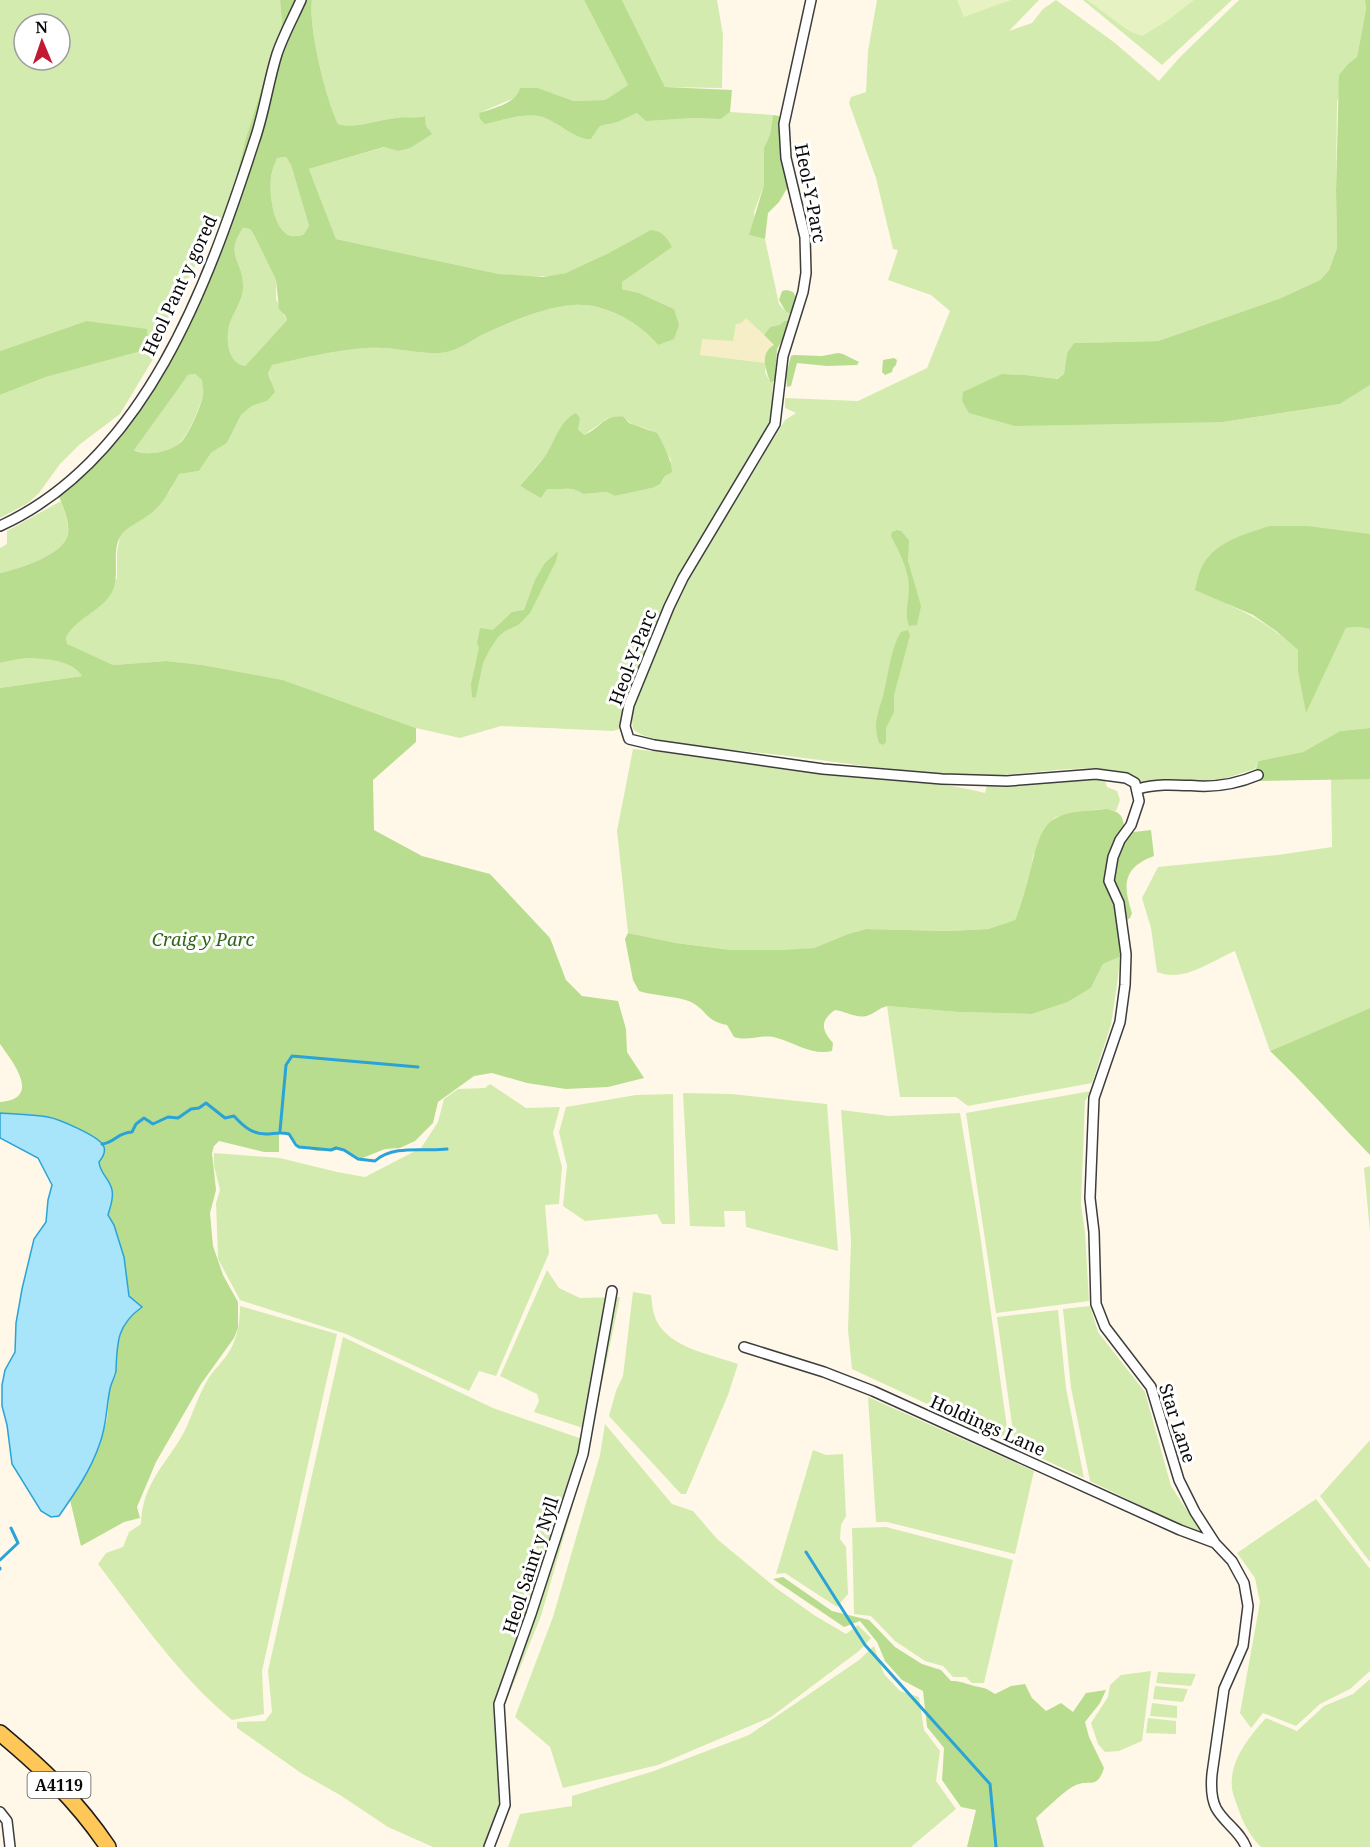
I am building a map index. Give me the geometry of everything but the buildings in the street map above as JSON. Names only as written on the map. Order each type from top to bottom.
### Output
[{"type":"main road","name":"A4119","points":[[0,1733],[48,1774],[87,1817],[108,1847]]},
{"type":"street","name":"Heol Pant y gored","points":[[0,526],[58,493],[99,454],[136,407],[176,340],[221,238],[255,139],[277,53],[301,0]]},
{"type":"street","name":"Heol-Y-Parc","points":[[812,0],[783,132],[786,158],[805,237],[806,273],[783,356],[775,424],[669,607],[629,705],[626,733],[629,739],[654,745],[823,769],[985,781],[1096,774],[1126,778],[1135,783],[1138,789]]},
{"type":"street","points":[[1138,789],[1153,785],[1215,786],[1245,781],[1258,775]]},
{"type":"street","name":"Star Lane","points":[[1138,789],[1137,811],[1113,857],[1109,881],[1119,903],[1126,954],[1120,1022],[1094,1098],[1090,1198],[1094,1232],[1096,1304],[1105,1327],[1151,1387],[1179,1480],[1195,1512],[1215,1543],[1232,1561],[1244,1583],[1248,1606],[1243,1646],[1224,1689],[1211,1788],[1216,1809],[1243,1839],[1246,1847]]},
{"type":"street","name":"Heol Saint y Nyll","points":[[489,1847],[505,1805],[499,1704],[583,1454],[612,1290]]},
{"type":"street","name":"Holdings Lane","points":[[744,1347],[824,1372],[873,1391],[1180,1530],[1215,1543]]},
{"type":"street","points":[[0,1812],[7,1821],[10,1847]]},
{"type":"shaded area","points":[[746,317],[777,349],[774,364],[700,355],[701,338],[733,340],[736,324]]},
{"type":"green space","points":[[0,0],[280,0],[282,24],[245,141],[229,205],[184,286],[159,349],[120,414],[79,445],[28,503],[0,518],[0,395],[46,377],[148,348],[86,321],[0,351]]},
{"type":"green space","name":"Craig y Parc","points":[[280,0],[312,0],[311,12],[319,63],[328,98],[338,124],[359,125],[400,117],[425,116],[426,126],[432,134],[410,148],[398,151],[384,147],[309,169],[336,239],[499,274],[543,277],[566,273],[651,230],[659,232],[672,247],[622,282],[622,289],[639,293],[674,309],[679,325],[674,339],[658,345],[631,322],[609,311],[585,305],[563,306],[529,315],[446,352],[367,348],[331,352],[272,365],[268,373],[275,392],[267,401],[252,406],[241,415],[227,443],[211,453],[199,471],[179,474],[156,509],[122,534],[118,540],[116,578],[112,592],[108,599],[76,624],[66,637],[67,644],[113,665],[166,661],[203,665],[283,680],[416,728],[416,742],[373,780],[374,830],[422,856],[490,874],[550,938],[566,980],[582,996],[618,1001],[626,1029],[627,1052],[644,1078],[608,1087],[566,1089],[527,1083],[492,1073],[474,1076],[438,1102],[433,1123],[415,1141],[400,1148],[385,1149],[360,1159],[342,1149],[317,1151],[299,1146],[290,1134],[279,1132],[279,1152],[264,1152],[219,1141],[212,1153],[216,1190],[210,1213],[213,1246],[223,1275],[238,1302],[238,1328],[234,1338],[201,1384],[156,1462],[137,1507],[140,1518],[124,1522],[81,1546],[70,1500],[100,1445],[107,1419],[110,1388],[116,1374],[115,1358],[123,1324],[133,1313],[118,1238],[108,1215],[112,1193],[99,1162],[105,1152],[103,1145],[86,1133],[53,1118],[0,1113],[0,1102],[13,1099],[20,1094],[22,1087],[17,1069],[0,1044],[0,688],[82,676],[66,664],[44,659],[20,659],[0,663],[0,573],[39,560],[65,542],[68,524],[58,493],[99,454],[176,340],[221,238],[245,141],[282,24]],"holes":[[[286,157],[291,165],[309,226],[303,235],[290,236],[283,231],[272,206],[272,170],[277,158]],[[243,228],[250,229],[254,235],[276,280],[279,309],[287,320],[245,366],[236,362],[228,344],[229,327],[243,292],[242,277],[235,252],[238,237]],[[195,374],[202,380],[203,392],[198,412],[185,437],[172,448],[159,452],[145,453],[134,450],[188,375]]]},
{"type":"green space","points":[[312,0],[584,0],[628,85],[605,100],[574,101],[538,88],[479,113],[485,123],[538,116],[552,121],[578,137],[591,139],[600,126],[618,122],[637,113],[721,119],[730,112],[773,115],[770,134],[764,148],[764,185],[754,212],[755,223],[750,235],[765,239],[779,304],[791,314],[789,321],[784,321],[780,326],[770,327],[764,335],[746,318],[736,324],[733,341],[702,339],[700,355],[766,363],[765,372],[770,382],[773,382],[771,418],[766,434],[695,550],[626,703],[619,729],[613,731],[501,726],[460,738],[416,728],[283,680],[203,665],[166,661],[113,665],[67,645],[66,637],[72,626],[99,606],[117,578],[117,552],[120,536],[134,523],[155,510],[170,491],[178,474],[199,471],[211,453],[227,443],[241,415],[252,406],[267,401],[271,379],[268,373],[271,365],[331,352],[366,348],[446,352],[529,315],[573,305],[597,307],[620,316],[641,329],[658,345],[674,309],[639,293],[622,289],[622,282],[641,267],[609,253],[566,273],[524,276],[499,274],[336,239],[309,169],[385,147],[398,151],[431,134],[424,116],[400,117],[359,125],[338,124],[328,98],[319,63],[311,12]],"holes":[[[624,417],[656,435],[671,460],[663,480],[652,488],[615,496],[607,492],[583,494],[570,489],[547,489],[541,497],[520,486],[545,456],[558,433],[578,429],[584,435],[608,418]]]},
{"type":"green space","points":[[584,0],[622,0],[665,87],[732,90],[730,112],[721,119],[690,118],[646,121],[637,113],[618,122],[600,126],[591,139],[578,137],[552,121],[538,116],[518,117],[485,124],[480,119],[479,113],[509,102],[520,88],[538,88],[574,101],[605,100],[628,85]]},
{"type":"green space","points":[[622,0],[717,0],[723,35],[722,88],[665,87]]},
{"type":"green space","points":[[877,0],[1039,0],[1009,31],[1032,23],[1043,9],[1056,0],[1115,43],[1159,81],[1180,57],[1239,0],[1365,0],[1366,9],[1357,57],[1349,63],[1337,102],[1337,248],[1329,270],[1320,280],[1281,298],[1158,341],[1074,343],[1067,353],[1064,374],[1056,379],[1002,374],[1194,422],[1223,422],[1340,404],[1370,385],[1370,534],[1363,534],[1227,604],[1265,624],[1298,650],[1298,672],[1306,712],[1346,628],[1370,629],[1370,728],[1340,731],[1303,752],[1258,761],[1255,769],[1223,779],[1198,781],[1170,779],[1141,784],[1122,772],[1092,769],[977,776],[892,769],[671,743],[641,734],[633,729],[631,713],[634,703],[680,593],[785,420],[796,413],[785,408],[785,398],[858,401],[927,368],[950,311],[931,295],[888,280],[898,250],[893,249],[876,178],[849,103],[851,97],[866,92],[868,51]]},
{"type":"green space","points":[[957,0],[1011,0],[964,17]]},
{"type":"green space","points":[[1083,0],[1232,0],[1162,65]]},
{"type":"green space","points":[[1087,0],[1194,0],[1167,21],[1142,36],[1129,31]]},
{"type":"green space","points":[[1365,0],[1370,0],[1370,385],[1340,404],[1223,422],[1015,426],[969,413],[962,401],[963,392],[1002,374],[1057,379],[1064,374],[1067,353],[1074,343],[1158,341],[1281,298],[1320,280],[1329,270],[1337,248],[1339,75],[1357,57],[1366,9]]},
{"type":"green space","points":[[773,115],[779,116],[784,124],[789,185],[779,202],[768,213],[765,239],[749,235],[764,185],[764,148],[770,134]]},
{"type":"green space","points":[[286,157],[291,165],[309,226],[303,235],[292,236],[283,231],[272,206],[272,170],[277,158]]},
{"type":"green space","points":[[243,228],[250,229],[254,235],[276,280],[276,299],[287,320],[245,366],[233,358],[228,338],[229,327],[243,292],[235,245]]},
{"type":"green space","points":[[782,291],[793,292],[797,299],[794,312],[791,314],[786,312],[779,300]]},
{"type":"green space","points":[[86,321],[147,329],[148,349],[46,377],[0,395],[0,351]]},
{"type":"green space","points":[[784,321],[789,321],[777,349],[775,379],[770,382],[765,357],[774,345],[764,335],[770,327],[780,325]]},
{"type":"green space","points":[[838,353],[859,362],[857,365],[827,366],[797,363],[791,386],[787,387],[786,375],[791,356],[822,356]]},
{"type":"green space","points":[[894,358],[897,360],[896,365],[892,372],[885,375],[882,372],[883,360]]},
{"type":"green space","points":[[195,374],[202,380],[203,394],[188,432],[181,441],[165,451],[145,453],[133,449],[188,375]]},
{"type":"green space","points":[[576,413],[580,418],[578,429],[584,435],[606,420],[617,417],[624,417],[629,423],[657,433],[669,457],[672,472],[665,476],[660,484],[652,488],[615,496],[607,492],[583,494],[570,489],[547,489],[541,498],[520,486],[545,456],[566,421]]},
{"type":"green space","points":[[61,501],[68,525],[65,541],[59,548],[40,560],[0,573],[0,548],[7,544],[7,531]]},
{"type":"green space","points":[[1270,526],[1307,526],[1370,534],[1370,629],[1346,628],[1306,713],[1298,672],[1298,650],[1253,615],[1195,590],[1202,566],[1217,549],[1234,539]]},
{"type":"green space","points":[[897,530],[909,540],[908,561],[921,606],[917,625],[909,626],[907,574],[891,536],[892,532]]},
{"type":"green space","points":[[557,552],[556,561],[530,613],[518,625],[498,637],[490,649],[483,663],[476,696],[472,697],[471,684],[479,648],[477,643],[480,628],[493,630],[512,612],[524,610],[535,580],[545,563]]},
{"type":"green space","points":[[908,630],[910,635],[894,695],[894,712],[886,728],[886,742],[883,745],[879,743],[877,736],[877,717],[895,646],[901,632]]},
{"type":"green space","points":[[41,658],[69,665],[82,676],[0,688],[0,663],[9,660]]},
{"type":"green space","points":[[1370,728],[1370,779],[1258,781],[1254,777],[1258,761],[1303,752],[1340,731]]},
{"type":"green space","points":[[633,749],[834,775],[929,783],[985,793],[987,786],[1104,778],[1107,787],[1117,791],[1120,800],[1116,811],[1085,811],[1054,818],[1033,856],[1030,876],[1015,920],[988,929],[948,931],[866,929],[814,948],[733,950],[676,943],[628,933],[617,831]]},
{"type":"green space","points":[[1331,779],[1370,779],[1370,1008],[1270,1051],[1235,951],[1187,973],[1167,975],[1157,972],[1151,928],[1142,898],[1158,867],[1332,847]]},
{"type":"green space","points":[[1106,809],[1121,816],[1125,833],[1151,830],[1154,856],[1136,865],[1128,878],[1127,893],[1132,913],[1130,918],[1122,923],[1126,954],[1103,964],[1091,988],[1068,1002],[1032,1014],[958,1012],[887,1006],[869,1015],[856,1016],[835,1010],[824,1025],[833,1043],[832,1051],[818,1052],[772,1037],[745,1039],[734,1037],[727,1025],[714,1021],[691,1002],[639,991],[633,980],[625,939],[628,933],[676,943],[732,950],[784,950],[814,948],[866,929],[948,931],[988,929],[1015,920],[1044,829],[1056,818],[1067,814]]},
{"type":"green space","points":[[1120,956],[1111,1025],[1092,1083],[968,1106],[956,1097],[900,1097],[887,1006],[958,1012],[1032,1014],[1068,1002],[1091,988],[1103,964]]},
{"type":"green space","points":[[1370,1008],[1370,1155],[1270,1051]]},
{"type":"green space","points":[[490,1084],[526,1108],[560,1107],[553,1133],[562,1167],[559,1204],[545,1205],[549,1253],[496,1376],[479,1371],[469,1391],[346,1334],[240,1300],[218,1259],[216,1203],[220,1190],[214,1166],[214,1153],[280,1158],[365,1177],[421,1148],[438,1122],[444,1099],[458,1089],[485,1088]]},
{"type":"green space","points":[[1091,1091],[1085,1101],[1081,1204],[1089,1301],[996,1313],[966,1113]]},
{"type":"green space","points":[[683,1093],[731,1094],[827,1104],[838,1251],[746,1227],[745,1211],[724,1211],[725,1227],[690,1226]]},
{"type":"green space","points":[[673,1094],[675,1224],[662,1224],[657,1214],[585,1221],[563,1206],[567,1166],[559,1132],[566,1107],[636,1095]]},
{"type":"green space","points":[[841,1110],[889,1116],[960,1113],[980,1234],[1009,1442],[852,1369],[848,1330],[851,1241]]},
{"type":"green space","points":[[1370,1166],[1370,1232],[1364,1168]]},
{"type":"green space","points":[[547,1270],[559,1288],[580,1298],[620,1297],[592,1431],[534,1412],[539,1401],[537,1394],[500,1376]]},
{"type":"green space","points":[[633,1292],[651,1295],[653,1312],[659,1325],[677,1342],[738,1364],[728,1395],[686,1494],[681,1494],[609,1416],[623,1376]]},
{"type":"green space","points":[[240,1306],[337,1334],[262,1671],[264,1714],[232,1720],[177,1666],[98,1564],[106,1553],[123,1547],[129,1532],[141,1524],[146,1495],[152,1483],[187,1426],[208,1379],[233,1345],[240,1317]]},
{"type":"green space","points":[[1090,1306],[1098,1332],[1145,1392],[1171,1486],[1201,1532],[1183,1526],[1090,1481],[1071,1388],[1063,1309]]},
{"type":"green space","points":[[1058,1310],[1066,1388],[1084,1478],[1015,1446],[997,1317]]},
{"type":"green space","points":[[343,1337],[493,1408],[588,1441],[585,1463],[541,1616],[499,1719],[507,1809],[495,1847],[433,1847],[388,1827],[340,1795],[301,1773],[237,1728],[237,1722],[265,1721],[272,1712],[268,1671]]},
{"type":"green space","points":[[868,1397],[1034,1471],[1015,1554],[887,1522],[876,1522]]},
{"type":"green space","points":[[605,1424],[672,1504],[693,1511],[717,1539],[776,1588],[846,1634],[858,1625],[871,1638],[859,1651],[771,1717],[658,1765],[563,1788],[550,1747],[515,1717],[553,1617],[600,1455]]},
{"type":"green space","points":[[1370,1440],[1370,1562],[1320,1496]]},
{"type":"green space","points":[[813,1450],[826,1455],[843,1454],[846,1516],[841,1525],[840,1539],[846,1547],[848,1594],[837,1607],[785,1573],[776,1574]]},
{"type":"green space","points":[[1316,1499],[1370,1569],[1370,1671],[1350,1689],[1320,1704],[1296,1726],[1263,1713],[1251,1728],[1240,1713],[1260,1602],[1255,1578],[1237,1553]]},
{"type":"green space","points":[[886,1527],[1013,1560],[984,1683],[972,1683],[966,1677],[953,1677],[943,1666],[925,1661],[895,1641],[871,1616],[854,1614],[852,1528]]},
{"type":"green space","points":[[783,1577],[832,1611],[869,1620],[895,1647],[922,1664],[941,1670],[951,1681],[985,1688],[995,1694],[1011,1686],[1025,1684],[1032,1698],[1046,1711],[1061,1703],[1073,1712],[1086,1693],[1106,1690],[1100,1703],[1085,1722],[1089,1737],[1104,1768],[1095,1782],[1070,1788],[1036,1818],[1044,1847],[967,1847],[976,1810],[961,1807],[942,1780],[944,1748],[927,1727],[923,1691],[902,1680],[885,1661],[877,1642],[860,1621],[844,1627],[773,1579]]},
{"type":"green space","points":[[874,1646],[884,1674],[900,1691],[919,1697],[924,1730],[940,1751],[936,1781],[956,1809],[911,1847],[508,1847],[520,1814],[572,1806],[572,1796],[654,1771],[749,1735],[859,1660]]},
{"type":"green space","points":[[1151,1671],[1142,1741],[1119,1751],[1105,1752],[1098,1744],[1091,1723],[1108,1697],[1110,1685],[1121,1675]]},
{"type":"green space","points":[[1158,1672],[1196,1674],[1191,1686],[1156,1683]]},
{"type":"green space","points":[[1370,1679],[1370,1847],[1261,1847],[1243,1821],[1232,1788],[1234,1768],[1247,1741],[1266,1718],[1297,1731],[1324,1706],[1353,1694]]},
{"type":"green space","points":[[1155,1686],[1188,1689],[1183,1702],[1153,1699]]},
{"type":"green space","points":[[1152,1703],[1177,1706],[1177,1718],[1150,1716]]},
{"type":"green space","points":[[1148,1718],[1176,1721],[1176,1734],[1146,1733]]},
{"type":"water","points":[[0,1113],[53,1118],[86,1133],[103,1145],[105,1152],[99,1162],[112,1193],[108,1215],[114,1225],[124,1257],[129,1296],[142,1307],[128,1321],[120,1335],[116,1371],[110,1389],[104,1429],[96,1453],[82,1481],[59,1516],[51,1517],[41,1511],[12,1464],[2,1406],[5,1370],[15,1352],[16,1323],[22,1289],[34,1239],[46,1222],[52,1185],[38,1158],[0,1138]]},
{"type":"waterway","points":[[280,1131],[286,1065],[292,1056],[418,1067]]},
{"type":"waterway","points":[[102,1144],[132,1132],[136,1124],[144,1118],[153,1124],[168,1117],[178,1118],[206,1103],[225,1118],[234,1116],[254,1132],[289,1134],[299,1147],[331,1150],[336,1148],[358,1159],[375,1161],[391,1152],[447,1149]]},
{"type":"waterway","points":[[0,1560],[18,1543],[11,1528]]},
{"type":"waterway","points":[[806,1552],[865,1645],[990,1784],[996,1847]]}]
